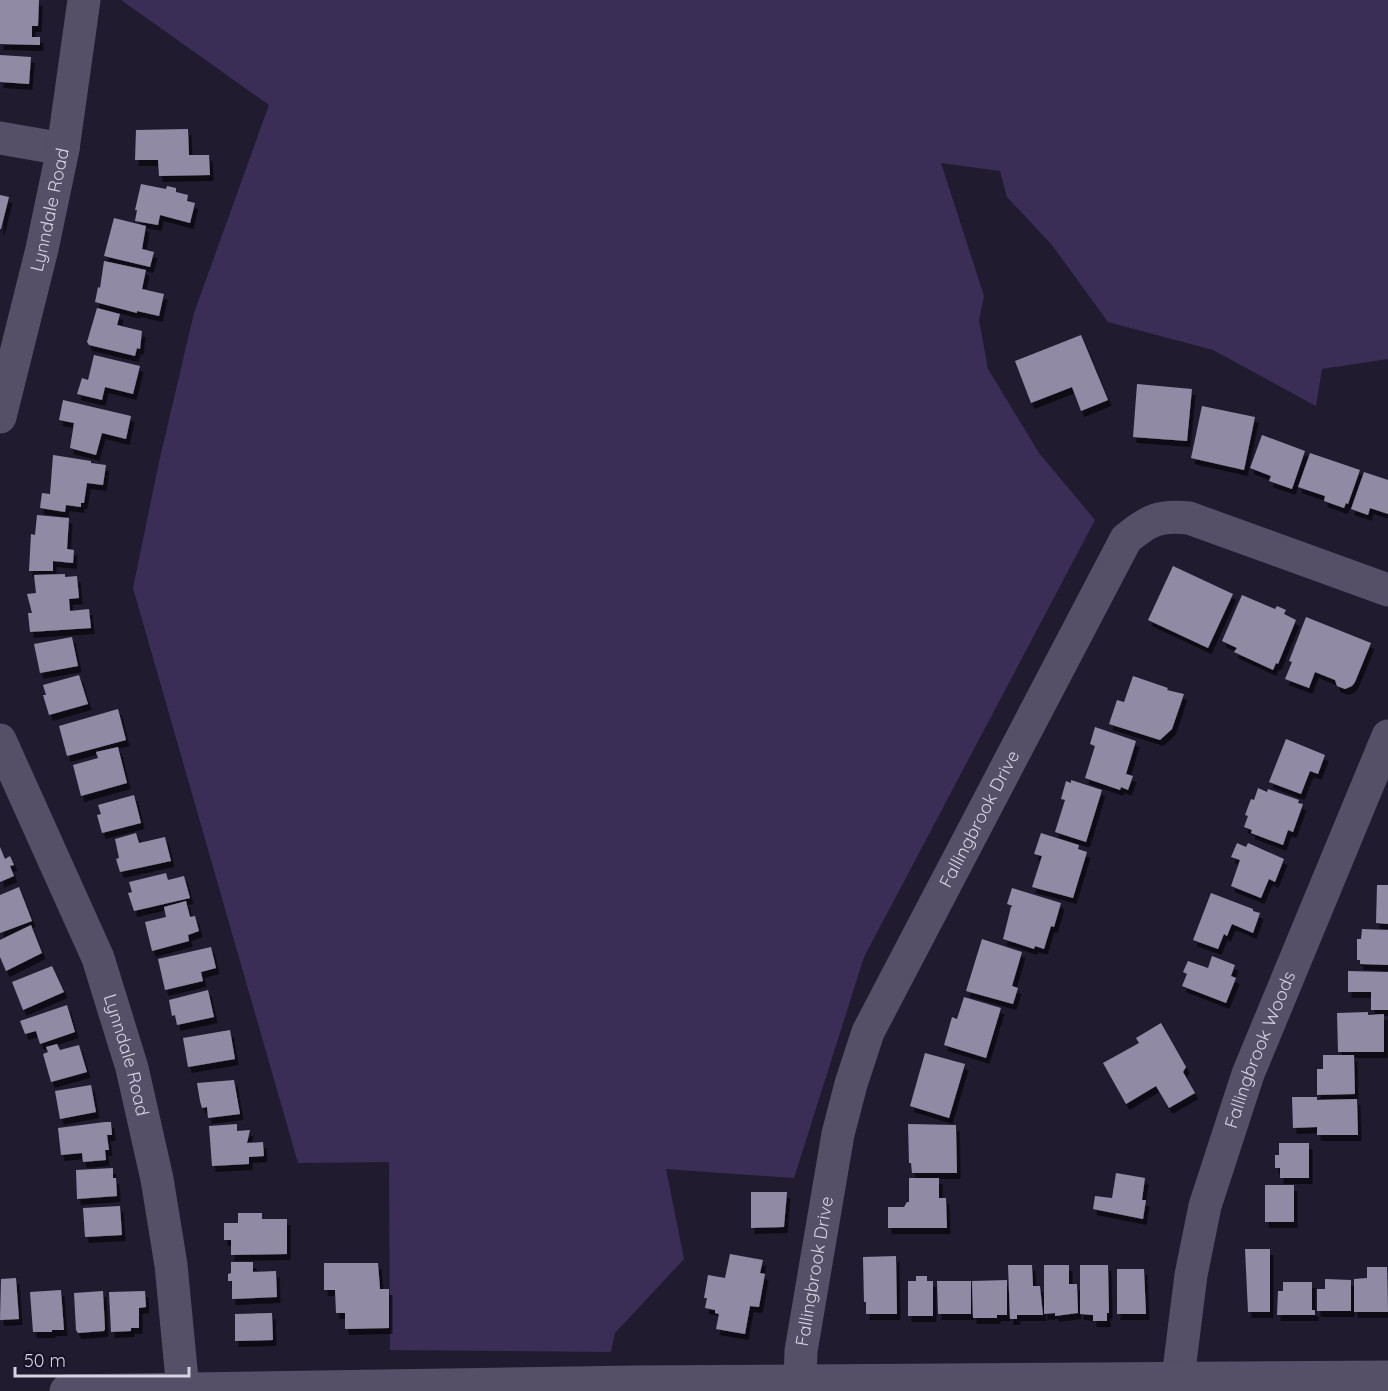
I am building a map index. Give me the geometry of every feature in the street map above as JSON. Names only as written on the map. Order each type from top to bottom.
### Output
[{"type":"street","name":"Lynndale Road","points":[[0,417],[42,249],[63,149],[84,0]]},
{"type":"street","points":[[0,138],[63,149]]},
{"type":"street","name":"Fallingbrook Drive","points":[[800,1381],[801,1351],[838,1134],[850,1084],[868,1032],[1126,539],[1142,526],[1166,516],[1190,518],[1388,590]]},
{"type":"street","name":"Fallingbrook Woods","points":[[1178,1378],[1191,1275],[1205,1206],[1248,1074],[1388,736]]},
{"type":"street","name":"Lynndale Road","points":[[0,740],[98,958],[132,1068],[158,1179],[171,1264],[183,1390]]},
{"type":"street","points":[[66,1391],[1178,1378],[1374,1382]]},
{"type":"shaded area","points":[[121,0],[1388,0],[1388,359],[1322,369],[1316,406],[1213,350],[1108,322],[1052,245],[1007,197],[1000,171],[941,163],[984,296],[979,320],[988,369],[1039,453],[1095,520],[864,957],[794,1178],[666,1169],[684,1259],[615,1333],[611,1352],[390,1350],[389,1162],[298,1163],[133,588],[159,462],[194,313],[269,105]]},
{"type":"building","points":[[0,0],[39,0],[38,26],[32,26],[32,37],[40,37],[40,45],[0,44]]},
{"type":"building","points":[[0,55],[31,57],[29,84],[0,82]]},
{"type":"building","points":[[188,129],[189,155],[209,155],[210,175],[159,176],[158,160],[135,160],[136,130]]},
{"type":"building","points":[[141,184],[166,189],[167,186],[176,188],[176,192],[188,195],[187,201],[195,203],[190,223],[160,215],[158,225],[135,221]]},
{"type":"building","points":[[0,195],[9,197],[1,229],[0,229]]},
{"type":"building","points":[[114,218],[146,226],[142,249],[154,252],[150,267],[104,256]]},
{"type":"building","points":[[104,261],[146,270],[142,289],[164,294],[159,316],[95,302],[98,287],[100,288]]},
{"type":"building","points":[[97,308],[120,314],[117,325],[142,331],[140,349],[137,348],[135,356],[89,345],[87,342]]},
{"type":"building","points":[[1081,335],[1108,400],[1081,411],[1072,387],[1031,403],[1015,361]]},
{"type":"building","points":[[94,355],[140,366],[133,394],[105,387],[102,400],[77,394],[82,378],[88,380]]},
{"type":"building","points":[[1137,384],[1192,389],[1187,441],[1133,437]]},
{"type":"building","points":[[63,400],[131,416],[126,439],[102,433],[96,455],[70,448],[74,423],[59,420]]},
{"type":"building","points":[[1202,406],[1255,417],[1244,470],[1191,458]]},
{"type":"building","points":[[1262,435],[1305,451],[1292,489],[1269,481],[1271,476],[1250,468]]},
{"type":"building","points":[[1310,453],[1360,470],[1348,504],[1346,503],[1344,508],[1324,501],[1325,496],[1298,487]]},
{"type":"building","points":[[53,455],[106,465],[103,485],[87,483],[84,503],[81,503],[81,507],[66,505],[65,512],[40,508],[42,493],[50,494]]},
{"type":"building","points":[[1364,472],[1388,480],[1388,514],[1370,508],[1368,515],[1351,509]]},
{"type":"building","points":[[37,515],[69,518],[67,549],[74,550],[73,563],[53,561],[53,571],[29,571],[31,534],[35,535]]},
{"type":"building","points":[[1173,566],[1233,594],[1208,648],[1148,620]]},
{"type":"building","points":[[65,574],[65,577],[77,576],[79,598],[69,599],[70,611],[89,609],[91,628],[30,632],[28,613],[32,613],[27,594],[36,593],[34,575]]},
{"type":"building","points":[[1242,595],[1275,609],[1277,606],[1286,610],[1284,614],[1296,620],[1278,664],[1276,663],[1273,670],[1234,652],[1237,648],[1222,641]]},
{"type":"building","points":[[1306,617],[1371,643],[1352,686],[1345,689],[1337,686],[1335,680],[1315,672],[1309,688],[1285,679],[1292,662],[1289,661]]},
{"type":"building","points":[[72,637],[78,666],[40,673],[34,644]]},
{"type":"building","points":[[79,675],[88,704],[49,715],[43,695],[46,695],[43,685]]},
{"type":"building","points":[[1133,676],[1168,688],[1167,690],[1184,694],[1172,729],[1160,740],[1109,724],[1117,700],[1124,702]]},
{"type":"building","points":[[118,709],[126,740],[67,756],[59,726]]},
{"type":"building","points":[[1095,727],[1136,741],[1126,774],[1133,776],[1128,790],[1121,787],[1120,790],[1085,778],[1095,746],[1090,744]]},
{"type":"building","points":[[1286,739],[1325,755],[1318,774],[1310,771],[1301,794],[1269,782]]},
{"type":"building","points":[[118,747],[127,783],[81,796],[73,765],[98,758],[96,752]]},
{"type":"building","points":[[1071,780],[1102,790],[1086,842],[1055,832],[1065,800],[1061,799],[1066,781],[1071,783]]},
{"type":"building","points":[[1258,788],[1267,792],[1268,789],[1299,800],[1298,803],[1303,804],[1293,832],[1288,830],[1283,845],[1251,833],[1252,830],[1244,827],[1248,816],[1245,815]]},
{"type":"building","points":[[134,795],[141,823],[102,833],[97,815],[101,814],[98,805]]},
{"type":"building","points":[[136,833],[139,843],[165,837],[171,861],[120,872],[116,859],[119,858],[115,839]]},
{"type":"building","points":[[1041,833],[1079,845],[1078,849],[1087,852],[1073,898],[1032,887],[1042,856],[1034,854]]},
{"type":"building","points":[[1237,843],[1246,847],[1248,843],[1284,859],[1275,882],[1269,879],[1261,898],[1231,886],[1240,860],[1231,857]]},
{"type":"building","points":[[0,847],[5,859],[10,856],[14,865],[10,866],[14,876],[0,882]]},
{"type":"building","points":[[166,873],[168,880],[184,876],[190,898],[134,911],[128,893],[132,892],[129,882]]},
{"type":"building","points":[[1377,885],[1388,885],[1388,924],[1376,923]]},
{"type":"building","points":[[19,887],[32,921],[0,933],[0,895]]},
{"type":"building","points":[[1012,888],[1061,903],[1044,949],[1035,946],[1034,949],[1003,939],[1013,906],[1007,904]]},
{"type":"building","points":[[1211,893],[1260,913],[1253,933],[1232,924],[1227,936],[1224,934],[1218,949],[1193,940]]},
{"type":"building","points":[[186,901],[190,917],[195,916],[199,931],[188,935],[189,941],[152,951],[145,922],[166,917],[164,907]]},
{"type":"building","points":[[31,925],[42,953],[6,971],[0,957],[0,940]]},
{"type":"building","points":[[1362,929],[1388,930],[1388,965],[1360,964],[1360,960],[1357,960],[1357,939],[1361,939]]},
{"type":"building","points":[[982,939],[1022,952],[1012,986],[1018,988],[1013,1004],[966,991]]},
{"type":"building","points":[[211,947],[216,968],[201,972],[203,981],[165,990],[158,959]]},
{"type":"building","points":[[1212,956],[1235,965],[1231,976],[1236,978],[1226,1003],[1182,986],[1187,974],[1183,972],[1188,961],[1208,968]]},
{"type":"building","points":[[52,966],[64,992],[23,1010],[12,982]]},
{"type":"building","points":[[1348,971],[1388,972],[1388,1010],[1371,1010],[1371,992],[1348,992]]},
{"type":"building","points":[[208,990],[214,1017],[177,1025],[175,1015],[172,1016],[169,1000]]},
{"type":"building","points":[[964,997],[1001,1008],[986,1058],[944,1045],[952,1017],[957,1019]]},
{"type":"building","points":[[67,1005],[75,1032],[40,1044],[36,1031],[25,1034],[20,1021]]},
{"type":"building","points":[[1368,1012],[1368,1015],[1384,1014],[1384,1052],[1338,1052],[1337,1013]]},
{"type":"building","points":[[1161,1023],[1186,1067],[1183,1072],[1195,1093],[1169,1108],[1156,1086],[1126,1104],[1103,1063],[1139,1043],[1136,1038]]},
{"type":"building","points":[[230,1030],[235,1059],[188,1067],[183,1038]]},
{"type":"building","points":[[57,1044],[60,1050],[79,1045],[87,1072],[51,1082],[43,1054],[48,1052],[46,1047]]},
{"type":"building","points":[[925,1053],[965,1064],[949,1118],[910,1106]]},
{"type":"building","points":[[1323,1055],[1354,1055],[1355,1094],[1317,1095],[1317,1069],[1323,1069]]},
{"type":"building","points":[[234,1080],[240,1114],[208,1118],[207,1107],[202,1108],[197,1083]]},
{"type":"building","points":[[91,1085],[96,1112],[60,1119],[55,1091]]},
{"type":"building","points":[[1292,1097],[1317,1097],[1317,1100],[1357,1099],[1358,1135],[1317,1135],[1317,1127],[1293,1128]]},
{"type":"building","points":[[111,1122],[112,1135],[107,1135],[109,1150],[105,1150],[106,1160],[83,1162],[82,1153],[61,1155],[58,1128]]},
{"type":"building","points":[[237,1124],[237,1131],[250,1130],[247,1143],[263,1142],[264,1156],[249,1157],[249,1164],[212,1166],[209,1126]]},
{"type":"building","points":[[908,1124],[956,1125],[957,1173],[912,1173],[911,1163],[909,1163]]},
{"type":"building","points":[[1279,1143],[1309,1143],[1309,1178],[1280,1178],[1280,1168],[1275,1168],[1275,1155],[1279,1155]]},
{"type":"building","points":[[113,1168],[117,1196],[77,1199],[76,1170]]},
{"type":"building","points":[[1116,1173],[1145,1178],[1142,1200],[1146,1200],[1143,1219],[1093,1209],[1095,1196],[1112,1198]]},
{"type":"building","points":[[909,1178],[939,1178],[939,1198],[946,1198],[947,1228],[888,1228],[888,1207],[904,1207],[909,1202]]},
{"type":"building","points":[[1265,1185],[1294,1185],[1294,1222],[1265,1222]]},
{"type":"building","points":[[751,1192],[787,1192],[784,1227],[751,1228]]},
{"type":"building","points":[[120,1206],[122,1235],[85,1237],[83,1208]]},
{"type":"building","points":[[238,1213],[262,1213],[262,1219],[287,1219],[287,1254],[231,1255],[231,1240],[224,1240],[224,1223],[238,1223]]},
{"type":"building","points":[[1245,1249],[1270,1249],[1270,1312],[1248,1312]]},
{"type":"building","points":[[730,1254],[763,1260],[760,1273],[765,1274],[759,1307],[750,1306],[745,1334],[716,1329],[719,1314],[715,1313],[715,1310],[705,1308],[707,1298],[704,1298],[708,1275],[725,1278]]},
{"type":"building","points":[[896,1256],[897,1314],[866,1314],[863,1257]]},
{"type":"building","points":[[231,1262],[253,1262],[253,1272],[276,1271],[277,1297],[232,1299],[232,1281],[228,1281]]},
{"type":"building","points":[[324,1263],[378,1263],[380,1289],[389,1289],[389,1328],[345,1329],[345,1313],[336,1313],[335,1290],[324,1290]]},
{"type":"building","points":[[1008,1265],[1032,1265],[1033,1286],[1040,1286],[1043,1315],[1017,1315],[1017,1319],[1010,1319]]},
{"type":"building","points":[[1044,1265],[1069,1265],[1069,1284],[1077,1284],[1078,1313],[1055,1316],[1055,1313],[1044,1314]]},
{"type":"building","points":[[1080,1265],[1108,1265],[1109,1313],[1107,1313],[1107,1321],[1093,1321],[1093,1315],[1080,1314]]},
{"type":"building","points":[[1367,1267],[1387,1267],[1388,1312],[1354,1312],[1354,1279],[1367,1278]]},
{"type":"building","points":[[1117,1269],[1144,1269],[1146,1314],[1117,1314]]},
{"type":"building","points":[[916,1276],[927,1276],[927,1281],[933,1281],[933,1316],[908,1316],[908,1281],[916,1281]]},
{"type":"building","points":[[16,1278],[19,1319],[0,1320],[1,1279]]},
{"type":"building","points":[[1325,1279],[1351,1280],[1351,1311],[1317,1311],[1317,1289],[1325,1289]]},
{"type":"building","points":[[1007,1280],[1007,1315],[997,1315],[997,1318],[973,1318],[972,1281]]},
{"type":"building","points":[[937,1281],[971,1281],[971,1314],[938,1314]]},
{"type":"building","points":[[1283,1282],[1312,1282],[1312,1310],[1315,1310],[1315,1315],[1277,1315],[1278,1291],[1283,1291]]},
{"type":"building","points":[[61,1290],[64,1330],[33,1332],[30,1292]]},
{"type":"building","points":[[103,1291],[104,1331],[78,1333],[74,1293]]},
{"type":"building","points":[[145,1291],[146,1307],[139,1308],[139,1328],[131,1328],[131,1331],[111,1332],[109,1292]]},
{"type":"building","points":[[272,1313],[273,1340],[235,1341],[235,1314]]}]
